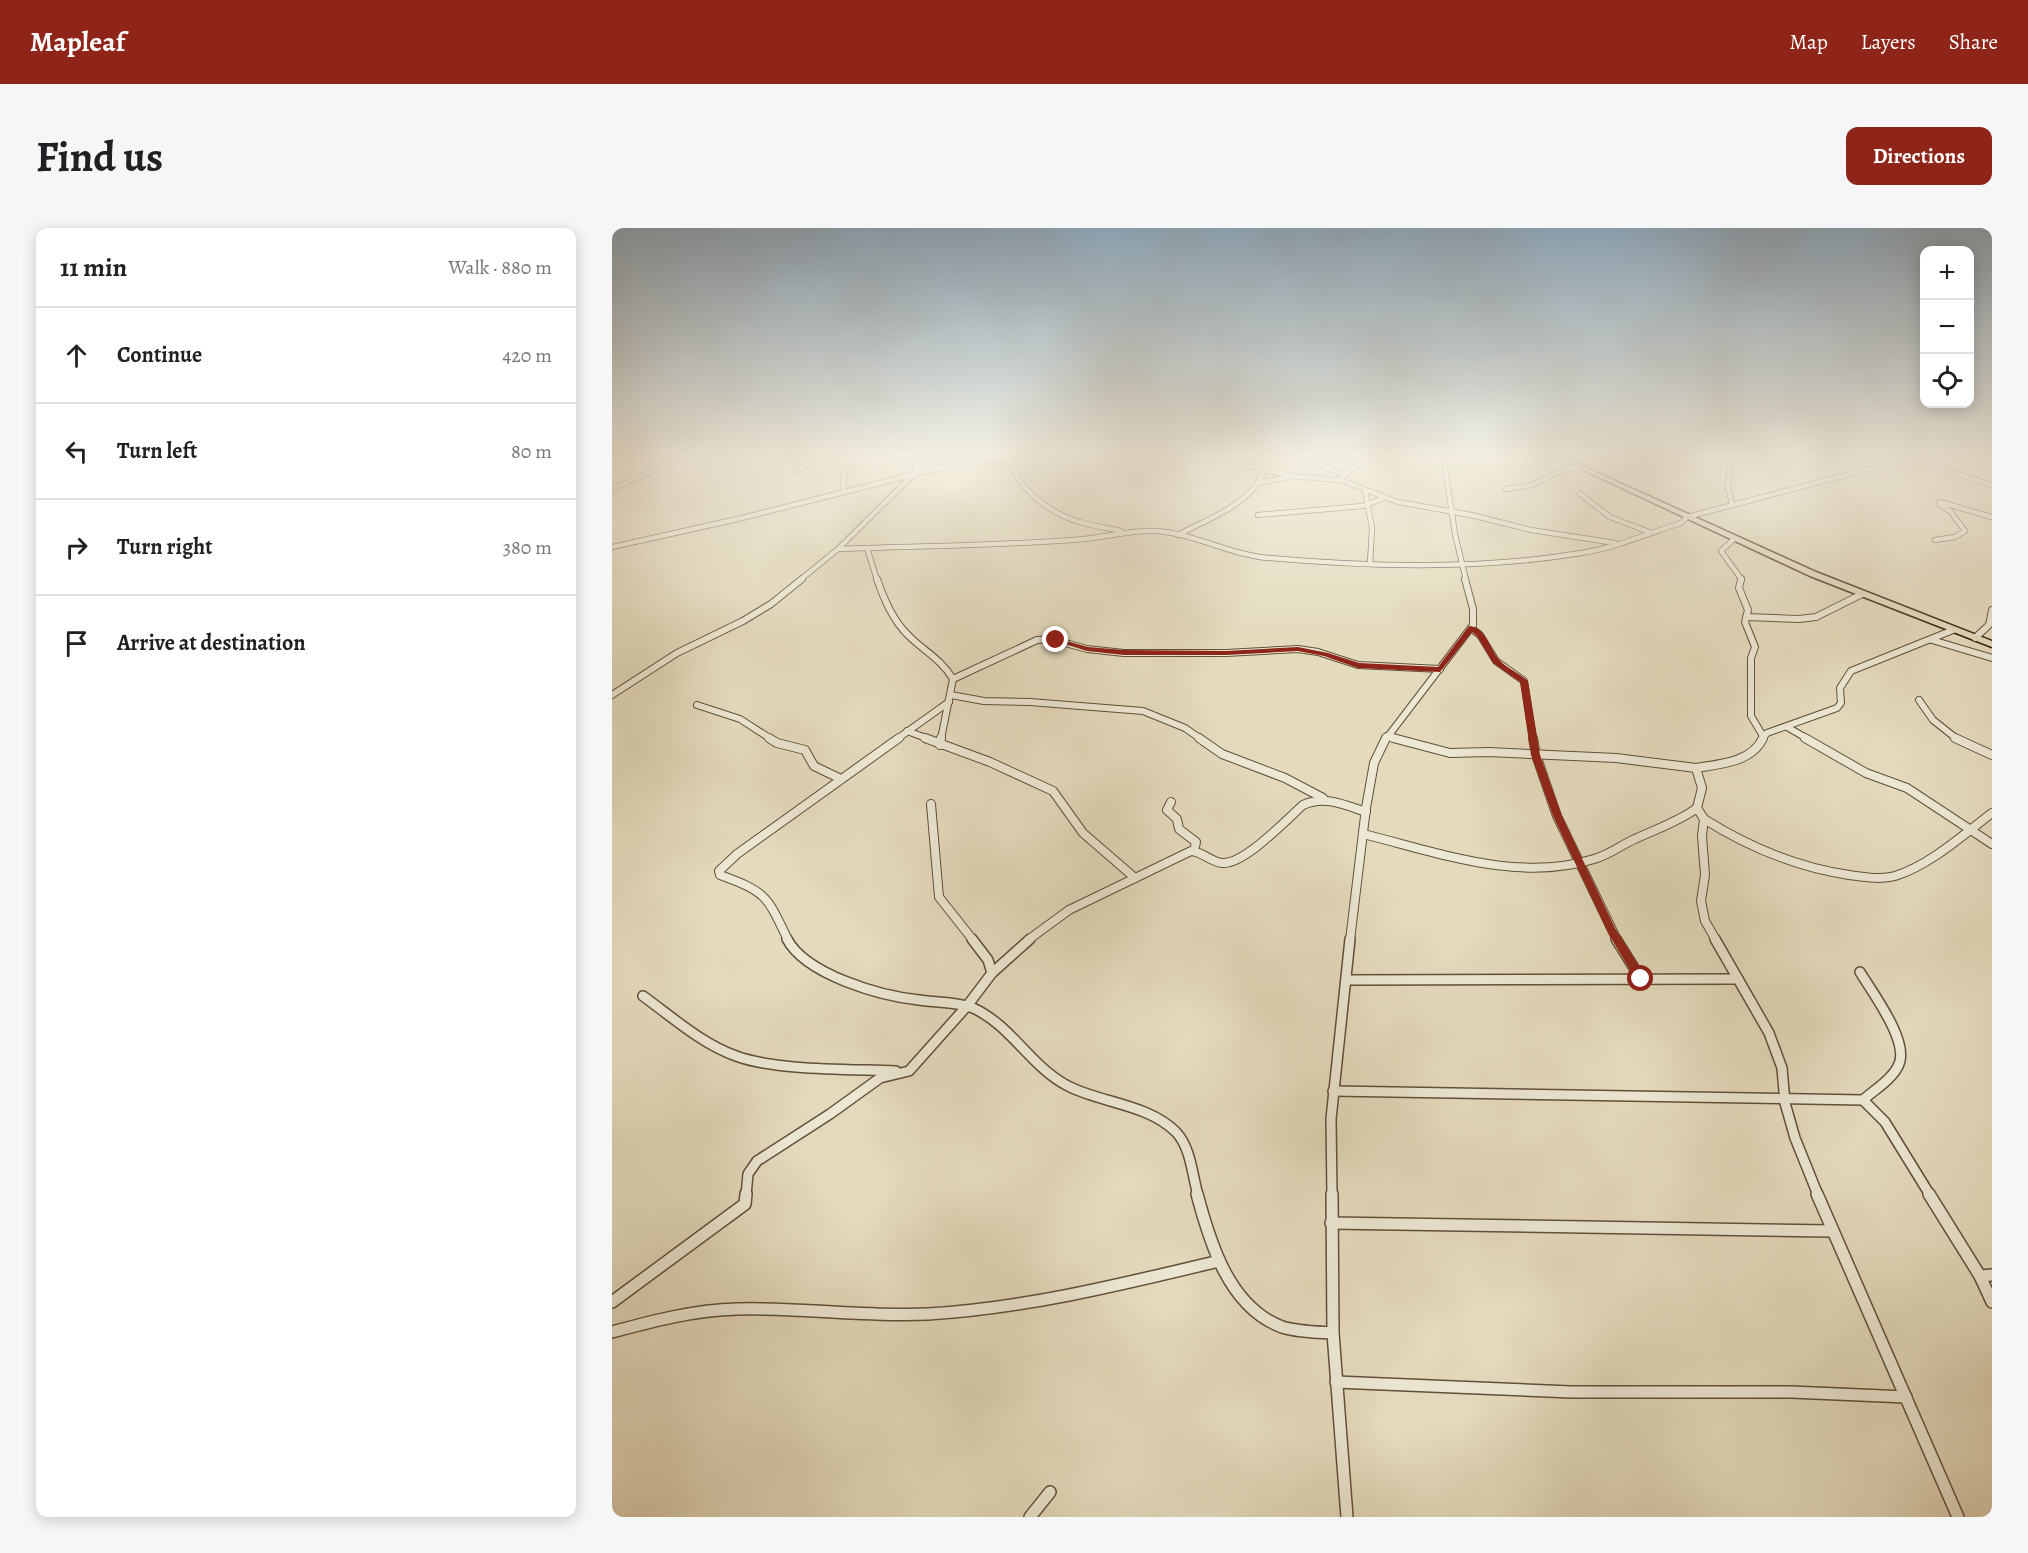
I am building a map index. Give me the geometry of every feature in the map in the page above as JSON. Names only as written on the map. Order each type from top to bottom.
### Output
[{"type":"highway","points":[[1681,514],[1862,594],[1992,644]]},
{"type":"street","points":[[612,547],[750,514]]},
{"type":"street","points":[[612,695],[677,653],[757,613],[838,549],[873,514]]},
{"type":"street","points":[[1064,514],[1088,525],[1128,532],[1175,534],[1256,557],[1370,564],[1461,564],[1546,560],[1617,544],[1680,523],[1687,517],[1697,514]]},
{"type":"street","points":[[1175,534],[1217,514]]},
{"type":"street","points":[[1258,515],[1267,514]]},
{"type":"street","points":[[1370,514],[1372,533],[1370,564]]},
{"type":"street","points":[[1347,1517],[1333,1333],[1331,1223],[1333,1091],[1363,834],[1374,763],[1387,736],[1471,628],[1473,612],[1450,514]]},
{"type":"street","points":[[1460,514],[1531,530],[1574,535],[1617,544]]},
{"type":"street","points":[[1606,514],[1649,532]]},
{"type":"street","points":[[1935,540],[1953,538],[1965,531],[1952,514]]},
{"type":"street","points":[[838,549],[1084,539],[1128,532]]},
{"type":"street","points":[[1734,539],[1721,551],[1741,576],[1743,582],[1739,588],[1748,608],[1745,622],[1755,647],[1751,658],[1751,716],[1763,736]]},
{"type":"street","points":[[867,548],[882,591],[895,618],[911,639],[944,665],[953,679],[940,745]]},
{"type":"street","points":[[1746,617],[1813,618],[1827,613],[1845,600],[1862,594]]},
{"type":"street","points":[[1975,638],[1989,625],[1992,610]]},
{"type":"street","points":[[1471,628],[1480,635],[1496,662],[1524,681],[1536,755],[1557,816],[1611,930],[1641,979]]},
{"type":"street","points":[[1387,736],[1449,753],[1489,752],[1634,759],[1695,768],[1750,755],[1758,749],[1763,736],[1838,708],[1842,703],[1840,688],[1851,671],[1953,630]]},
{"type":"street","points":[[953,679],[1027,645],[1046,639],[1087,649],[1124,652],[1226,653],[1298,649],[1325,654],[1358,665],[1440,669]]},
{"type":"street","points":[[1932,640],[1992,658]]},
{"type":"street","points":[[1328,801],[1285,778],[1222,754],[1185,728],[1143,711],[1040,702],[950,699],[737,854],[718,871],[720,875],[761,893],[776,913],[787,943],[807,963],[907,999],[967,1006],[992,1021],[1033,1061],[1065,1085],[1089,1097],[1121,1104],[1153,1117],[1176,1131],[1189,1155],[1201,1207],[1219,1261],[1241,1298],[1259,1316],[1278,1326],[1302,1332],[1333,1333]]},
{"type":"street","points":[[1919,700],[1928,717],[1936,725],[1992,755]]},
{"type":"street","points":[[697,705],[740,719],[777,743],[805,750],[814,766],[841,779]]},
{"type":"street","points":[[1786,727],[1866,773],[1907,788],[1992,844]]},
{"type":"street","points":[[907,731],[990,762],[1057,794],[1064,802],[1071,820],[1085,836],[1135,878]]},
{"type":"street","points":[[1363,834],[1504,865],[1541,868],[1580,863],[1595,859],[1640,836],[1677,822],[1697,808],[1702,788],[1695,768]]},
{"type":"street","points":[[612,1302],[745,1204],[748,1174],[757,1161],[830,1114],[880,1078],[909,1071],[967,1006],[992,973],[1027,941],[1069,910],[1177,857],[1194,851],[1200,851],[1218,862],[1230,862],[1251,850],[1303,805],[1315,800],[1328,801],[1366,812]]},
{"type":"street","points":[[1171,802],[1167,810],[1177,819],[1179,829],[1196,842],[1194,851]]},
{"type":"street","points":[[931,804],[939,897],[988,960],[992,973]]},
{"type":"street","points":[[1697,808],[1704,819],[1739,842],[1789,863],[1829,872],[1879,878],[1902,873],[1992,813]]},
{"type":"street","points":[[1704,819],[1702,836],[1705,875],[1702,912],[1710,934],[1738,979],[1774,1046],[1782,1068],[1784,1097],[1790,1125],[1832,1231],[1958,1517]]},
{"type":"street","points":[[1860,972],[1893,1030],[1902,1054],[1900,1063],[1863,1100]]},
{"type":"street","points":[[1346,980],[1738,979]]},
{"type":"street","points":[[643,996],[715,1047],[737,1057],[780,1065],[909,1071]]},
{"type":"street","points":[[1333,1091],[1863,1100],[1885,1122],[1986,1275],[1992,1302]]},
{"type":"street","points":[[1331,1223],[1832,1231]]},
{"type":"street","points":[[612,1332],[698,1312],[736,1309],[887,1316],[966,1311],[1100,1290],[1219,1261]]},
{"type":"street","points":[[1336,1382],[1571,1392],[1791,1392],[1906,1397]]},
{"type":"street","points":[[1030,1517],[1050,1492]]},
{"type":"route","points":[[1056,640],[1087,649],[1110,652],[1188,654],[1298,649],[1325,654],[1358,665],[1440,669],[1471,628],[1480,635],[1496,662],[1524,681],[1536,755],[1557,816],[1611,930],[1641,979]]}]
